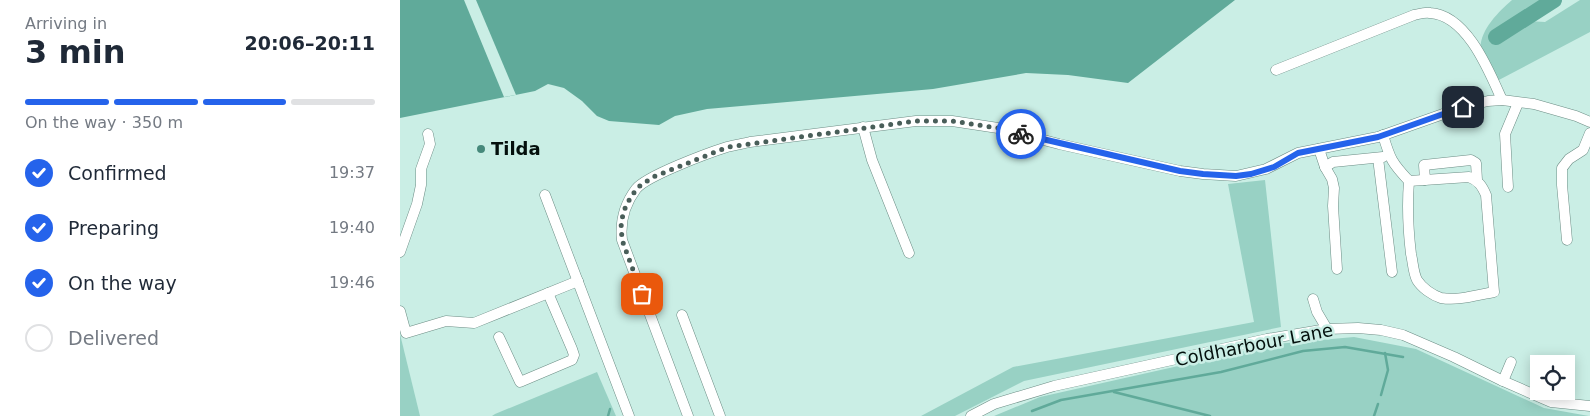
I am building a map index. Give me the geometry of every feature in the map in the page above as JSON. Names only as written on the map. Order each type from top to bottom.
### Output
[{"type":"street","points":[[1276,70],[1414,14],[1430,13],[1442,16],[1461,29],[1470,40],[1502,100]]},
{"type":"street","points":[[688,416],[622,240],[621,222],[626,205],[637,188],[653,177],[728,147],[923,120],[967,123],[998,128],[1059,144],[1180,171],[1236,176],[1251,174],[1274,167],[1298,153],[1383,135],[1463,107],[1488,101],[1502,100],[1534,104],[1590,122]]},
{"type":"street","points":[[1508,187],[1505,134],[1518,103]]},
{"type":"street","points":[[863,127],[872,160],[909,253]]},
{"type":"street","points":[[1567,240],[1562,168],[1569,159],[1583,150],[1590,133]]},
{"type":"street","points":[[400,252],[417,204],[421,185],[421,169],[430,144],[428,134]]},
{"type":"street","points":[[1383,135],[1394,166],[1409,181],[1470,177],[1477,180]]},
{"type":"street","points":[[1319,149],[1334,188],[1333,206],[1337,269]]},
{"type":"street","points":[[1325,167],[1334,162],[1378,158],[1389,155]]},
{"type":"street","points":[[1378,158],[1392,272]]},
{"type":"street","points":[[1409,181],[1407,202],[1408,229],[1414,272],[1418,281],[1433,295],[1443,298],[1460,298],[1494,292],[1486,195],[1477,180],[1476,163],[1471,160],[1424,165],[1424,180]]},
{"type":"street","points":[[545,195],[629,416]]},
{"type":"street","points":[[400,311],[406,333],[446,321],[474,323],[578,281]]},
{"type":"street","points":[[499,337],[520,382],[572,360],[574,355],[572,349],[548,293]]},
{"type":"street","points":[[1313,299],[1327,329]]},
{"type":"street","points":[[682,315],[720,416]]},
{"type":"street","name":"Coldharbour Lane","points":[[971,416],[994,404],[1054,386],[1267,339],[1327,329],[1358,328],[1381,330],[1403,335],[1550,402],[1586,403]]},
{"type":"street","points":[[1503,382],[1511,362]]},
{"type":"shaded area","points":[[400,0],[1235,0],[1128,83],[1068,75],[1026,73],[933,89],[707,109],[675,116],[659,125],[609,121],[597,116],[582,101],[564,88],[548,84],[535,91],[400,118]]},
{"type":"shaded area","points":[[1512,0],[1546,0],[1504,26],[1507,33],[1528,21],[1545,22],[1580,0],[1590,0],[1590,32],[1497,81],[1481,53],[1482,38],[1490,23]]},
{"type":"shaded area","points":[[1265,180],[1281,327],[1024,381],[955,416],[921,416],[1013,367],[1254,322],[1228,184]]},
{"type":"shaded area","points":[[400,334],[420,416],[400,416]]},
{"type":"shaded area","points":[[1354,337],[1416,349],[1544,408],[1589,416],[994,416],[1040,397],[1276,344]]},
{"type":"shaded area","points":[[597,372],[616,416],[492,416],[495,414]]},
{"type":"pier","points":[[464,0],[476,0],[516,95],[504,97]]},
{"type":"waterway","points":[[1496,37],[1554,0]]},
{"type":"waterway","points":[[1032,411],[1061,400],[1221,372],[1303,351],[1345,347],[1403,357]]},
{"type":"waterway","points":[[1381,395],[1388,370],[1385,353]]},
{"type":"waterway","points":[[1114,392],[1210,416]]},
{"type":"waterway","points":[[1374,416],[1378,404]]},
{"type":"waterway","points":[[608,416],[610,409]]},
{"type":"way so far","points":[[642,294],[622,240],[621,222],[626,205],[637,188],[653,177],[728,147],[750,142],[863,127],[930,120],[967,123],[1021,134]]},
{"type":"place","name":"Tilda","points":[[481,149]]},
{"type":"route","points":[[1021,134],[1180,171],[1236,176],[1266,170],[1298,153],[1378,137],[1463,107]]}]
